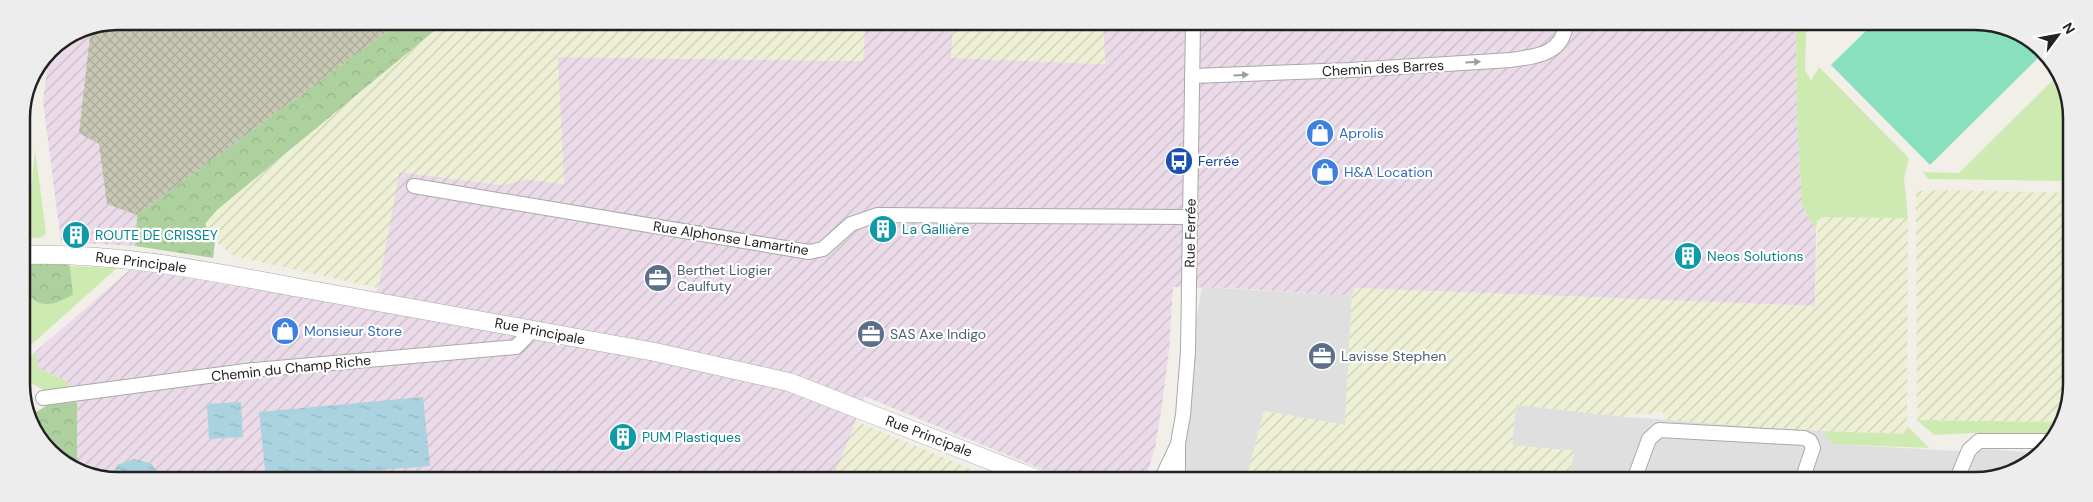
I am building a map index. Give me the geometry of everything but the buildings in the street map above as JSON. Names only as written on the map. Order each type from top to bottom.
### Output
[{"type":"street","name":"Rue Ferrée","points":[[1178,472],[1178,443],[1183,415],[1188,351],[1193,30]]},
{"type":"street","name":"Chemin des Barres","points":[[1192,76],[1350,70],[1511,60],[1538,56],[1555,48],[1565,30]]},
{"type":"street","name":"Rue Alphonse Lamartine","points":[[414,186],[809,252],[823,249],[851,224],[877,215],[1191,217]]},
{"type":"street","name":"Rue Principale","points":[[30,254],[70,254],[165,264],[683,358],[788,382],[1019,472]]},
{"type":"street","name":"Chemin du Champ Riche","points":[[44,398],[253,370],[516,347],[526,337],[525,328]]},
{"type":"street","points":[[1637,472],[1649,438],[1653,433],[1660,430],[1804,438],[1810,441],[1813,448],[1805,472]]},
{"type":"street","points":[[1959,472],[1969,450],[1979,441],[2042,441]]},
{"type":"street","name":"Rue Ferrée","points":[[1165,472],[1178,443]]},
{"type":"shaded area","points":[[113,30],[389,30],[137,215],[135,246],[61,242],[43,102],[47,66],[69,45],[96,33]]},
{"type":"shaded area","points":[[113,30],[389,30],[137,215],[107,204],[99,144],[79,133],[90,35],[96,33]]},
{"type":"shaded area","points":[[435,30],[1103,30],[1105,64],[951,58],[953,31],[865,31],[863,61],[558,57],[564,184],[526,179],[503,185],[399,172],[378,288],[234,256],[215,241],[205,224],[217,210]]},
{"type":"shaded area","points":[[1103,30],[1796,30],[1797,122],[1802,204],[1816,230],[1815,306],[1355,288],[1352,296],[1230,288],[1173,287],[1169,350],[1162,405],[1155,448],[1148,472],[1049,472],[864,396],[847,446],[836,472],[113,472],[77,462],[77,402],[66,381],[38,368],[36,351],[131,269],[219,281],[364,308],[378,288],[399,172],[503,185],[526,179],[564,184],[557,57],[863,61],[864,31],[953,31],[951,58],[1105,64]]},
{"type":"shaded area","points":[[1916,191],[2063,193],[2063,384],[2061,401],[2054,422],[1917,420]]},
{"type":"shaded area","points":[[1818,217],[1908,218],[1907,434],[1781,429],[1668,420],[1662,411],[1642,415],[1629,413],[1627,417],[1516,405],[1512,445],[1574,451],[1570,472],[1248,472],[1264,411],[1345,425],[1352,296],[1355,288],[1815,306]]},
{"type":"shaded area","points":[[1202,287],[1352,296],[1345,425],[1264,411],[1248,472],[1170,472]]},
{"type":"shaded area","points":[[1516,405],[1627,417],[1824,431],[1831,444],[1957,451],[1986,449],[2030,452],[2014,463],[1980,472],[1570,472],[1574,451],[1512,445]]},
{"type":"shaded area","points":[[856,421],[978,472],[835,472]]},
{"type":"green space","points":[[389,30],[435,30],[217,210],[205,224],[215,241],[213,258],[135,246],[137,215]]},
{"type":"green space","points":[[1796,30],[1810,30],[1806,33],[1805,70],[1811,81],[1819,67],[1909,158],[1904,178],[1908,218],[1818,217],[1816,230],[1802,204],[1797,122]]},
{"type":"green space","points":[[1867,30],[1980,30],[2014,39],[2028,48],[2033,52],[2033,60],[2036,60],[1930,165],[1831,65]]},
{"type":"green space","points":[[2054,79],[2061,101],[2063,118],[2063,181],[1928,179],[1923,172],[1959,173]]},
{"type":"green space","points":[[35,150],[46,232],[43,237],[30,238],[30,203]]},
{"type":"green space","points":[[59,259],[70,266],[73,295],[59,302],[45,304],[32,298],[30,295],[30,262]]},
{"type":"green space","points":[[70,266],[117,268],[30,346],[30,293],[73,295]]},
{"type":"green space","points":[[36,351],[38,368],[66,381],[72,391],[48,393],[30,382],[30,357]]},
{"type":"green space","points":[[77,402],[77,462],[56,446],[42,428],[35,413],[49,404]]},
{"type":"green space","points":[[1917,420],[2054,422],[2047,434],[1973,433],[1934,435]]},
{"type":"green space","points":[[1907,426],[1929,448],[1831,444],[1824,431],[1907,434]]},
{"type":"water","points":[[423,397],[430,466],[354,472],[265,472],[259,412]]},
{"type":"water","points":[[241,402],[243,437],[209,439],[207,404]]},
{"type":"water","points":[[134,459],[152,464],[157,472],[113,472],[117,465]]},
{"type":"place","name":"Aprolis","points":[[1320,133]]},
{"type":"place","name":"Ferrée","points":[[1179,161]]},
{"type":"place","name":"H&A Location","points":[[1325,172]]},
{"type":"place","name":"La Gallière","points":[[883,229]]},
{"type":"place","name":"ROUTE DE CRISSEY","points":[[76,235]]},
{"type":"place","name":"Neos Solutions","points":[[1688,256]]},
{"type":"place","name":"Berthet Liogier Caulfuty","points":[[658,278]]},
{"type":"place","name":"Monsieur Store","points":[[285,331]]},
{"type":"place","name":"SAS Axe Indigo","points":[[871,334]]},
{"type":"place","name":"Lavisse Stephen","points":[[1322,356]]},
{"type":"place","name":"PUM Plastiques","points":[[623,437]]}]
